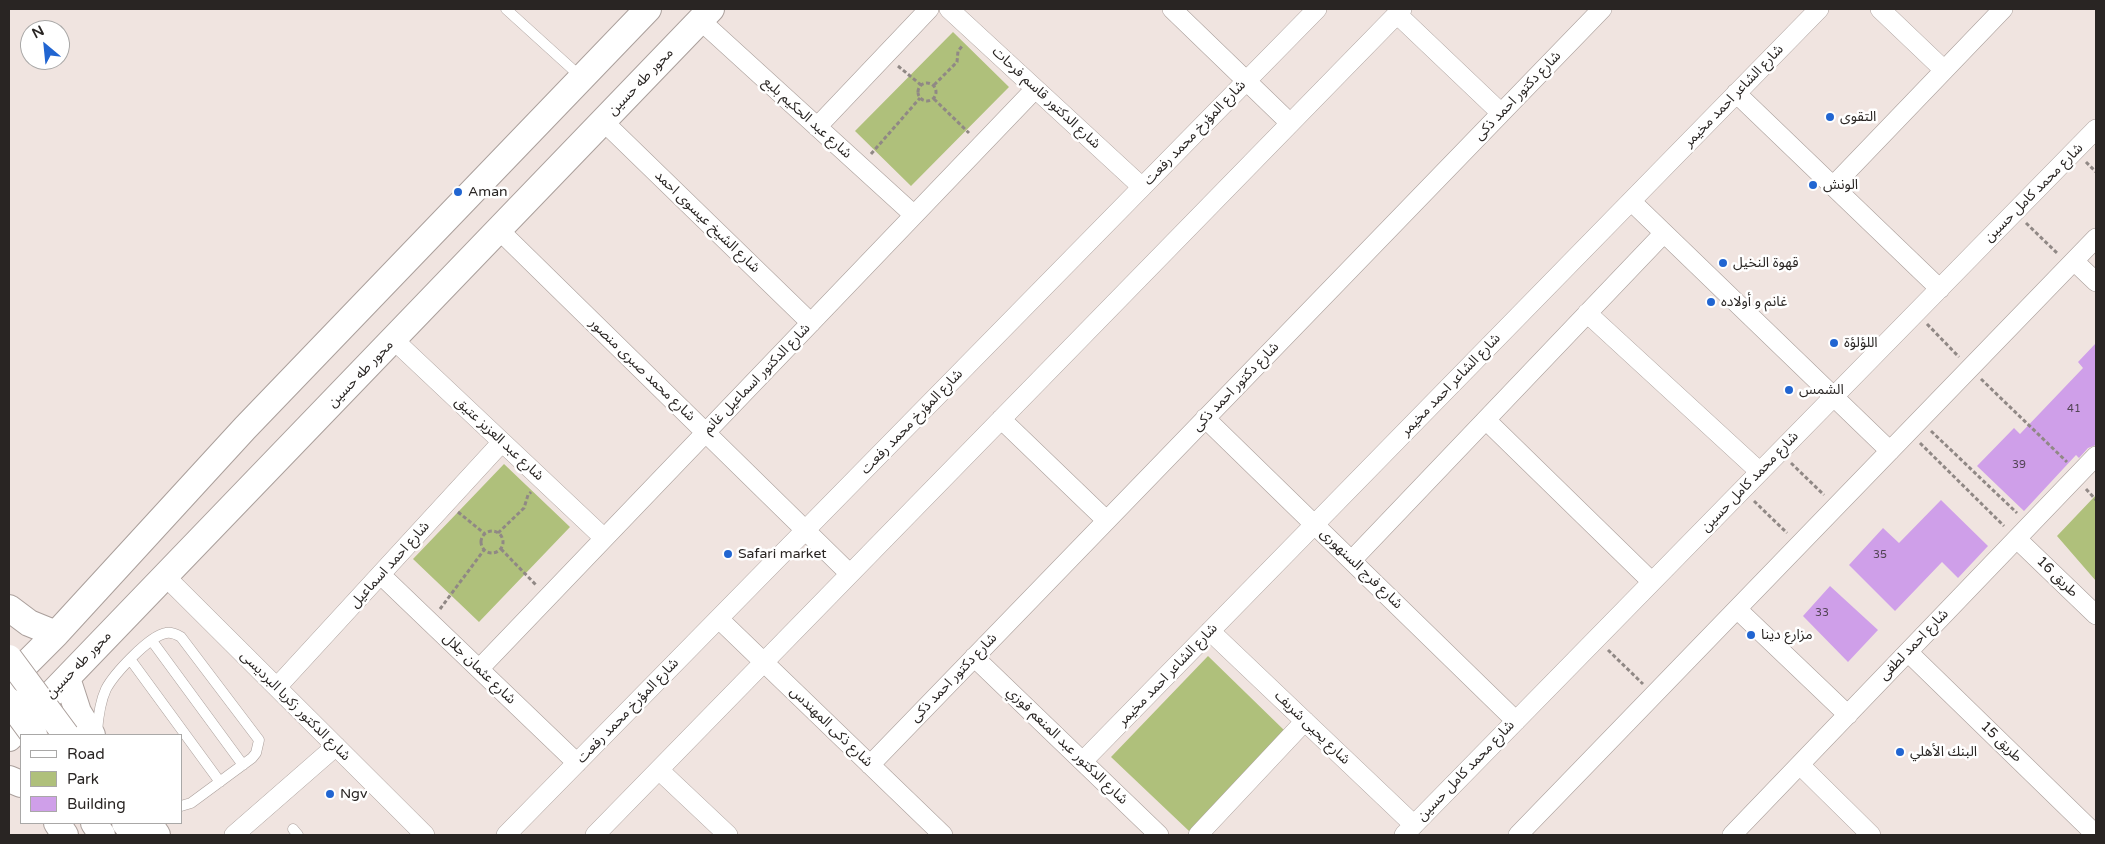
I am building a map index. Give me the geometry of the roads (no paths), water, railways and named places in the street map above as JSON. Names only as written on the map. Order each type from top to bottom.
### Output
[{"type":"street","points":[[9,681],[56,634],[245,428],[648,9]]},
{"type":"street","points":[[817,127],[929,9]]},
{"type":"street","name":"شارع الدكتور قاسم فرحات","points":[[949,9],[1142,188]]},
{"type":"street","points":[[1172,9],[1290,123]]},
{"type":"street","name":"شارع المؤرخ محمد رفعت","points":[[506,835],[1317,9]]},
{"type":"street","name":"شارع دكتور احمد ذكى","points":[[870,765],[1602,9]]},
{"type":"street","name":"شارع الشاعر احمد مخيمر","points":[[1083,762],[1819,9]]},
{"type":"street","points":[[1880,9],[1944,70]]},
{"type":"street","points":[[1833,186],[2003,9]]},
{"type":"street","points":[[595,835],[1399,11],[1502,113]]},
{"type":"street","name":"محور طه حسين","points":[[9,738],[394,340],[705,14]]},
{"type":"street","name":"شارع عبد الحكيم بلبع","points":[[705,14],[817,127],[914,215]]},
{"type":"street","name":"شارع الدكتور اسماعيل غانم","points":[[479,669],[1035,89]]},
{"type":"street","points":[[1736,93],[1940,289]]},
{"type":"street","name":"شارع الشيخ عيسوى احمد","points":[[603,121],[811,323]]},
{"type":"street","name":"شارع محمد كامل حسين","points":[[1409,830],[2096,129]]},
{"type":"street","points":[[1631,201],[1890,451]]},
{"type":"street","name":"شارع محمد صبرى منصور","points":[[499,230],[850,574]]},
{"type":"street","points":[[1352,560],[1664,233]]},
{"type":"street","points":[[1518,835],[2096,238]]},
{"type":"street","points":[[2072,263],[2096,282]]},
{"type":"street","points":[[1587,313],[1760,472]]},
{"type":"street","name":"شارع عبد العزيز عتيق","points":[[394,340],[604,538]]},
{"type":"street","name":"شارع فرج السنهورى","points":[[1206,418],[1516,720]]},
{"type":"street","points":[[1001,419],[1106,520]]},
{"type":"street","points":[[1486,420],[1652,582]]},
{"type":"street","name":"شارع احمد اسماعيل","points":[[277,688],[502,442]]},
{"type":"street","name":"شارع احمد لطفى","points":[[1732,835],[2096,456]]},
{"type":"street","name":"طريق 16","points":[[2023,532],[2096,615]]},
{"type":"street","name":"شارع عثمان جلال","points":[[381,575],[577,763]]},
{"type":"street","name":"شارع الدكتور زكريا البرديسى","points":[[165,576],[425,835]]},
{"type":"street","points":[[9,608],[29,623],[56,634]]},
{"type":"street","points":[[1737,609],[1848,715]]},
{"type":"street","name":"شارع ذكى المهندس","points":[[719,619],[943,835]]},
{"type":"street","name":"شارع يحيى شريف","points":[[1210,631],[1305,722],[1409,830]]},
{"type":"street","name":"طريق 15","points":[[1908,652],[2094,833]]},
{"type":"street","name":"شارع الدكتور عبد المنعم فوزي","points":[[974,657],[1159,835]]},
{"type":"street","points":[[9,658],[65,734]]},
{"type":"street","points":[[67,678],[78,712],[91,734]]},
{"type":"street","points":[[9,701],[33,734]]},
{"type":"street","points":[[1198,835],[1305,722]]},
{"type":"street","points":[[234,835],[336,746]]},
{"type":"street","points":[[1800,765],[1871,835]]},
{"type":"street","points":[[659,770],[728,835]]},
{"type":"street","points":[[58,824],[66,835]]},
{"type":"street","points":[[95,824],[102,835]]},
{"type":"street","points":[[126,824],[134,835]]},
{"type":"street","points":[[150,824],[157,835]]},
{"type":"lane","points":[[506,9],[582,78]]},
{"type":"lane","points":[[97,734],[98,716],[106,690],[121,667],[152,641],[166,633],[181,636],[259,740],[256,753],[243,765],[191,803],[182,806]]},
{"type":"lane","points":[[152,641],[243,765]]},
{"type":"lane","points":[[130,660],[220,782]]},
{"type":"place","name":"التقوى","points":[[1830,117]]},
{"type":"place","name":"الونش","points":[[1813,185]]},
{"type":"place","name":"Aman","points":[[458,192]]},
{"type":"place","name":"قهوة النخيل","points":[[1723,263]]},
{"type":"place","name":"غانم و أولاده","points":[[1711,302]]},
{"type":"place","name":"اللؤلؤة","points":[[1834,343]]},
{"type":"place","name":"الشمس","points":[[1789,390]]},
{"type":"place","name":"Safari market","points":[[728,554]]},
{"type":"place","name":"مزارع دينا","points":[[1751,635]]},
{"type":"place","name":"البنك الأهلي","points":[[1900,752]]},
{"type":"place","name":"Ngv","points":[[330,794]]}]
